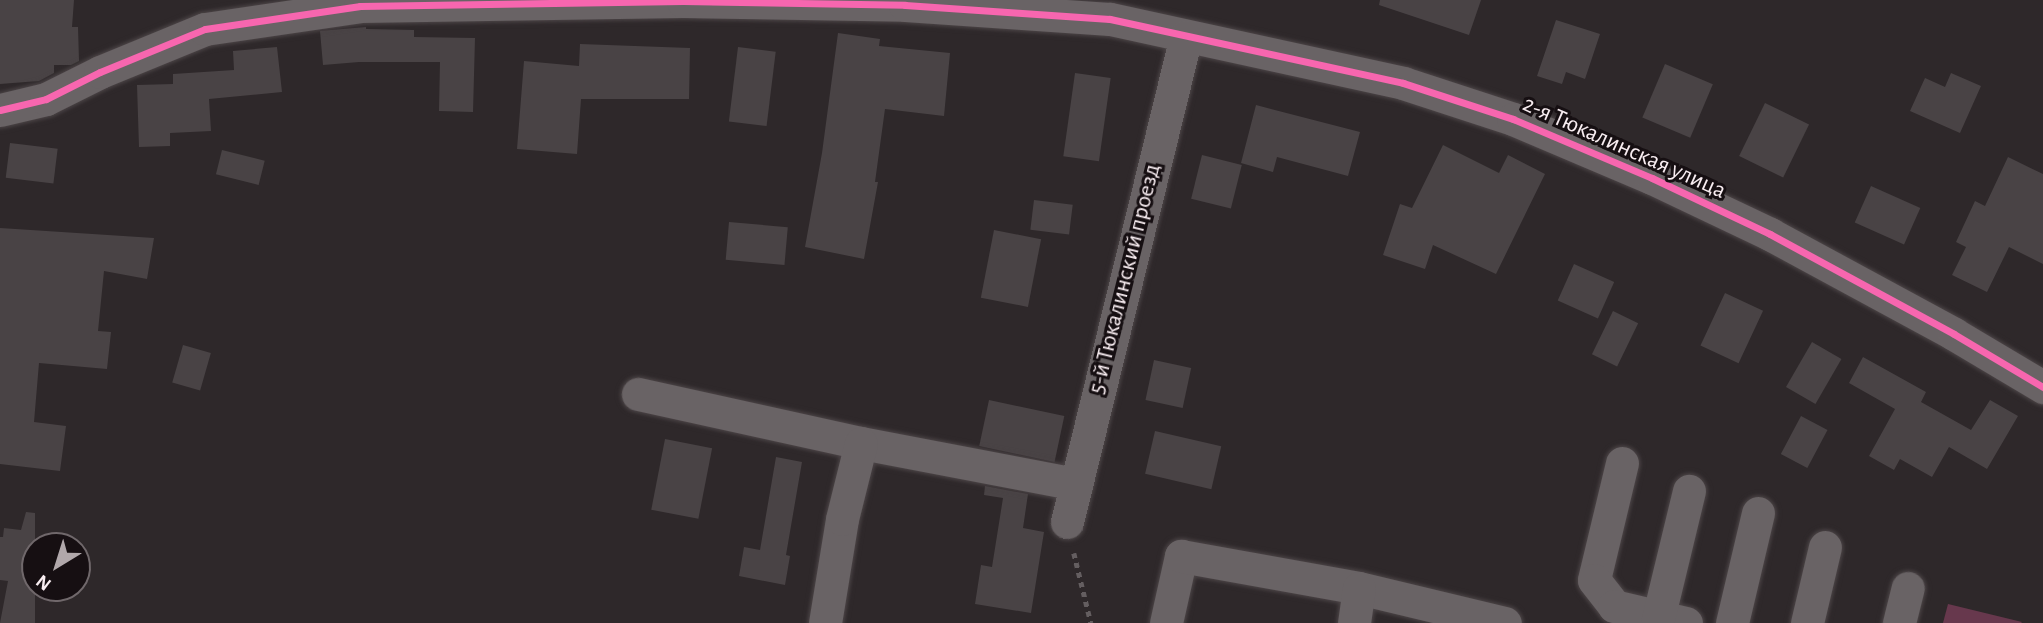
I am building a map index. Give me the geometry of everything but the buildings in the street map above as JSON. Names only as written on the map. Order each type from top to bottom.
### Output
[{"type":"street","name":"2-я Тюкалинская улица","points":[[0,110],[46,99],[100,72],[205,29],[361,3],[682,1],[1112,10],[1186,36],[1403,83],[1513,119],[1652,178],[1770,234],[1954,334],[2043,387]]},
{"type":"street","name":"5-й Тюкалинский проезд","points":[[1067,522],[1186,36]]},
{"type":"street","points":[[638,394],[861,443],[1076,484]]},
{"type":"street","points":[[825,623],[842,519],[861,443]]},
{"type":"street","points":[[1622,463],[1594,580],[1614,606],[1668,621],[1689,491]]},
{"type":"street","points":[[1732,623],[1758,513]]},
{"type":"street","points":[[1807,623],[1825,547]]},
{"type":"street","points":[[1166,623],[1181,556],[1359,588],[1505,623]]},
{"type":"street","points":[[1899,623],[1908,587]]},
{"type":"street","points":[[1354,623],[1359,588]]},
{"type":"path","points":[[1067,522],[1091,623]]},
{"type":"shaded area","points":[[1948,604],[2022,622],[1943,623]]},
{"type":"cycle path","points":[[0,110],[46,99],[100,72],[205,29],[360,6],[683,1],[905,5],[1110,19],[1403,83],[1513,119],[1652,178],[1770,234],[1954,334],[2043,387]]}]
